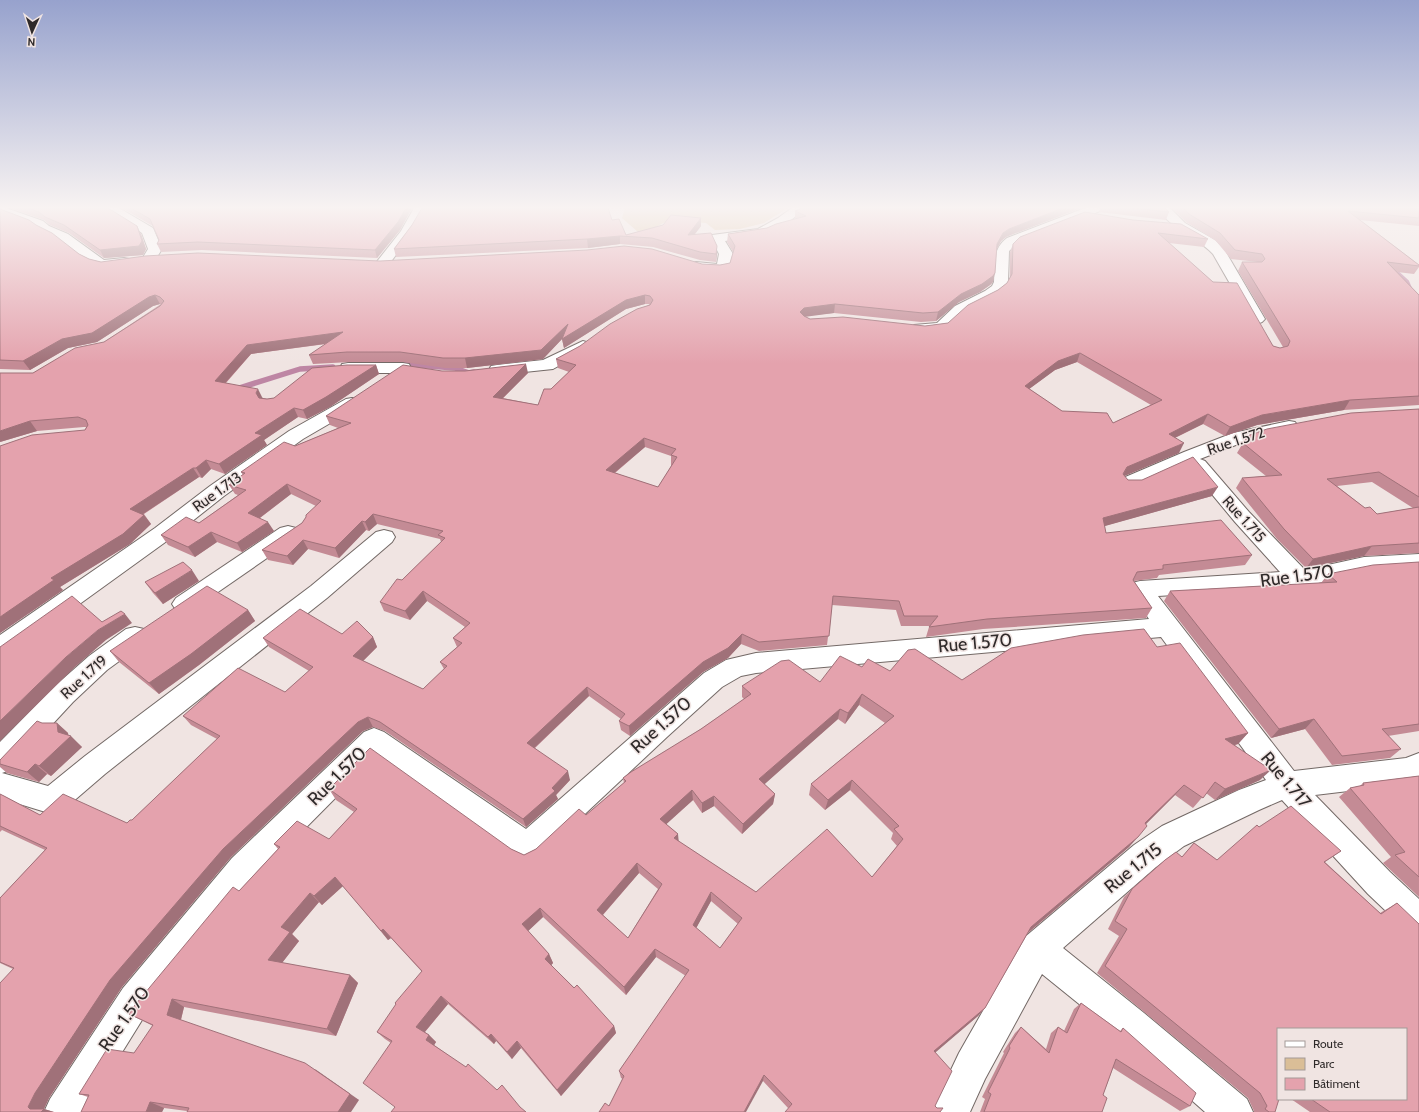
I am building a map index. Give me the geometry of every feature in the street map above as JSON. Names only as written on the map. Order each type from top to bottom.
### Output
[{"type":"street","points":[[94,260],[99,264],[106,265],[143,260]]},
{"type":"street","points":[[382,264],[385,260]]},
{"type":"street","points":[[685,262],[712,269],[723,268],[725,260]]},
{"type":"street","points":[[906,326],[923,328],[940,327],[960,309],[990,294],[998,288],[1001,282],[1002,260]]},
{"type":"street","points":[[1229,260],[1233,264],[1262,330]]},
{"type":"street","points":[[368,264],[397,263]]},
{"type":"street","points":[[478,373],[547,365],[574,352],[600,334]]},
{"type":"street","points":[[330,369],[403,368],[423,371]]},
{"type":"street","name":"Rue 1.713","points":[[0,648],[163,533],[217,491],[296,435],[337,412],[403,368]]},
{"type":"street","name":"Rue 1.572","points":[[1130,483],[1191,456],[1257,432],[1303,423]]},
{"type":"street","name":"Rue 1.715","points":[[1191,456],[1242,517],[1300,579]]},
{"type":"street","name":"Rue 1.719","points":[[0,761],[85,675],[116,648],[200,594],[299,526]]},
{"type":"street","points":[[0,785],[52,801],[95,765],[319,592],[384,537]]},
{"type":"street","name":"Rue 1.570","points":[[1167,627],[1140,589],[1300,579],[1364,565],[1419,562]]},
{"type":"street","name":"Rue 1.570","points":[[63,1112],[108,1039],[135,1000],[244,869],[374,740],[527,848],[701,690],[713,680],[735,667],[756,662],[1167,627]]},
{"type":"street","name":"Rue 1.717","points":[[1167,627],[1287,785],[1379,883],[1419,921]]},
{"type":"street","name":"Rue 1.715","points":[[950,1112],[972,1066],[1038,949],[1145,856],[1173,836],[1249,800],[1287,785],[1407,771],[1419,766]]},
{"type":"street","points":[[1038,949],[1132,1025],[1234,1112]]},
{"type":"building","points":[[0,260],[93,260],[101,262],[116,260],[688,260],[702,264],[720,265],[730,263],[731,260],[996,260],[995,273],[993,276],[982,284],[961,294],[938,312],[923,313],[835,304],[804,308],[800,312],[810,319],[843,317],[925,326],[948,323],[968,305],[998,290],[1007,283],[1012,274],[1012,260],[1188,260],[1213,282],[1237,283],[1273,346],[1280,348],[1288,346],[1290,341],[1242,262],[1262,262],[1264,260],[1412,260],[1419,266],[1387,262],[1419,295],[1419,396],[1350,400],[1262,415],[1230,427],[1208,414],[1169,434],[1184,443],[1127,467],[1123,474],[1128,480],[1142,480],[1193,457],[1218,487],[1103,518],[1106,533],[1221,520],[1252,555],[1163,565],[1163,569],[1137,572],[1133,580],[1152,608],[987,619],[929,627],[938,616],[904,616],[899,601],[833,596],[829,636],[759,642],[742,634],[728,648],[703,662],[629,726],[619,721],[625,714],[587,687],[527,743],[568,771],[552,788],[555,791],[523,819],[380,722],[368,717],[358,722],[223,849],[110,980],[35,1093],[28,1107],[30,1109],[44,1109],[41,1112],[0,1112],[0,983],[14,968],[0,962],[0,898],[47,848],[0,826],[0,794],[40,815],[63,794],[127,823],[132,820],[220,736],[183,716],[238,668],[285,692],[313,667],[263,638],[300,609],[342,634],[357,621],[373,637],[353,656],[423,689],[447,666],[440,662],[462,643],[453,638],[470,623],[423,591],[405,611],[380,602],[397,579],[402,580],[445,538],[438,535],[443,531],[373,514],[365,522],[362,521],[335,548],[303,540],[287,556],[262,550],[302,523],[306,515],[321,501],[287,484],[248,513],[268,522],[237,543],[211,532],[188,547],[161,535],[186,517],[199,523],[246,490],[229,485],[245,473],[241,472],[284,442],[295,446],[351,423],[326,416],[403,365],[442,371],[465,371],[526,364],[493,397],[538,405],[544,389],[551,389],[576,365],[556,359],[580,346],[610,324],[637,309],[650,305],[653,300],[650,296],[645,295],[626,300],[562,339],[568,324],[541,350],[465,358],[443,358],[400,352],[347,352],[309,355],[343,332],[247,345],[215,381],[258,389],[256,393],[259,398],[274,398],[312,368],[347,365],[376,365],[303,410],[294,408],[255,433],[262,435],[219,464],[206,460],[196,468],[193,468],[130,509],[144,515],[123,534],[51,578],[54,580],[0,617],[0,446],[32,435],[85,430],[88,425],[86,420],[78,417],[30,421],[0,431],[0,373],[33,373],[75,348],[104,342],[160,306],[164,301],[155,295],[149,297],[92,333],[62,339],[23,361],[0,360]],"holes":[[[1080,353],[1162,400],[1113,423],[1107,413],[1062,411],[1025,386],[1058,361]],[[644,438],[676,449],[671,455],[677,457],[658,487],[606,470]]]},
{"type":"building","points":[[1419,409],[1419,497],[1379,472],[1327,479],[1365,508],[1370,507],[1377,514],[1419,507],[1419,543],[1372,546],[1313,559],[1284,529],[1242,478],[1282,475],[1243,443],[1254,440],[1247,436],[1267,429],[1351,413]]},
{"type":"building","points":[[183,562],[192,570],[155,593],[145,582]]},
{"type":"building","points":[[1419,562],[1419,724],[1382,729],[1401,749],[1342,756],[1314,719],[1279,729],[1170,591],[1337,582],[1328,574],[1373,565]]},
{"type":"building","points":[[207,586],[248,610],[191,654],[149,683],[110,651]]},
{"type":"building","points":[[72,596],[102,622],[121,611],[125,614],[98,630],[66,657],[0,721],[0,647]]},
{"type":"building","points":[[1144,629],[1157,647],[1180,643],[1248,733],[1225,739],[1271,770],[1225,789],[1215,782],[1203,798],[1184,785],[1145,823],[1147,826],[1138,837],[1031,927],[985,1008],[934,1051],[952,1071],[935,1106],[937,1108],[943,1108],[940,1112],[785,1112],[792,1104],[764,1075],[744,1112],[599,1112],[605,1103],[609,1106],[624,1076],[619,1071],[689,970],[655,949],[624,987],[540,908],[522,924],[549,954],[545,959],[574,988],[577,985],[614,1026],[557,1090],[517,1041],[507,1052],[491,1034],[488,1037],[441,996],[416,1027],[429,1035],[426,1040],[466,1067],[468,1064],[497,1090],[502,1085],[526,1112],[391,1112],[395,1107],[363,1083],[392,1041],[377,1032],[396,1004],[395,1003],[422,971],[383,929],[381,931],[335,877],[314,896],[310,893],[281,927],[290,932],[268,960],[350,975],[327,1029],[172,999],[167,1015],[305,1063],[350,1094],[338,1112],[187,1112],[189,1108],[150,1102],[146,1112],[81,1112],[89,1095],[79,1094],[107,1049],[134,1053],[153,1025],[129,1014],[135,1005],[233,887],[239,891],[280,847],[274,844],[297,821],[329,839],[357,809],[329,789],[370,748],[511,849],[524,855],[536,849],[579,809],[586,815],[626,781],[623,778],[631,772],[701,729],[751,694],[742,686],[781,661],[789,660],[820,682],[840,656],[862,667],[868,659],[890,671],[908,650],[915,649],[962,680],[1011,648],[1083,635]],"holes":[[[862,694],[894,716],[811,784],[828,800],[852,780],[899,826],[894,829],[903,839],[872,877],[827,829],[756,892],[674,838],[678,834],[660,819],[692,790],[702,803],[714,796],[743,824],[775,794],[759,779],[840,709],[848,713]],[[637,863],[662,884],[628,938],[597,910]],[[711,892],[742,918],[720,948],[693,925]]]},
{"type":"building","points":[[37,721],[42,723],[57,723],[58,732],[71,736],[39,766],[35,764],[27,772],[0,764],[0,760]]},
{"type":"building","points":[[1419,776],[1419,877],[1395,855],[1405,852],[1350,788],[1364,785],[1363,783]]},
{"type":"building","points":[[1291,806],[1341,851],[1324,862],[1381,914],[1397,903],[1419,924],[1419,1112],[1330,1112],[1312,1100],[1407,1100],[1407,1028],[1277,1028],[1277,1100],[1279,1100],[1275,1112],[1269,1112],[1265,1109],[1267,1106],[1260,1093],[1105,966],[1127,929],[1115,921],[1132,889],[1176,852],[1182,857],[1194,843],[1217,860],[1257,825],[1259,827]]},
{"type":"building","points":[[1081,1003],[1121,1032],[1123,1028],[1196,1093],[1190,1106],[1116,1059],[1103,1095],[1107,1098],[1102,1112],[984,1112],[991,1094],[988,1092],[1010,1048],[1009,1046],[1021,1027],[1049,1053],[1058,1027],[1067,1033]]},
{"type":"waterway","points":[[1395,271],[1407,282],[1413,296],[1419,301]]},
{"type":"waterway","points":[[401,364],[455,368],[469,373],[474,372]]},
{"type":"waterway","points":[[236,389],[300,369],[333,367]]}]
